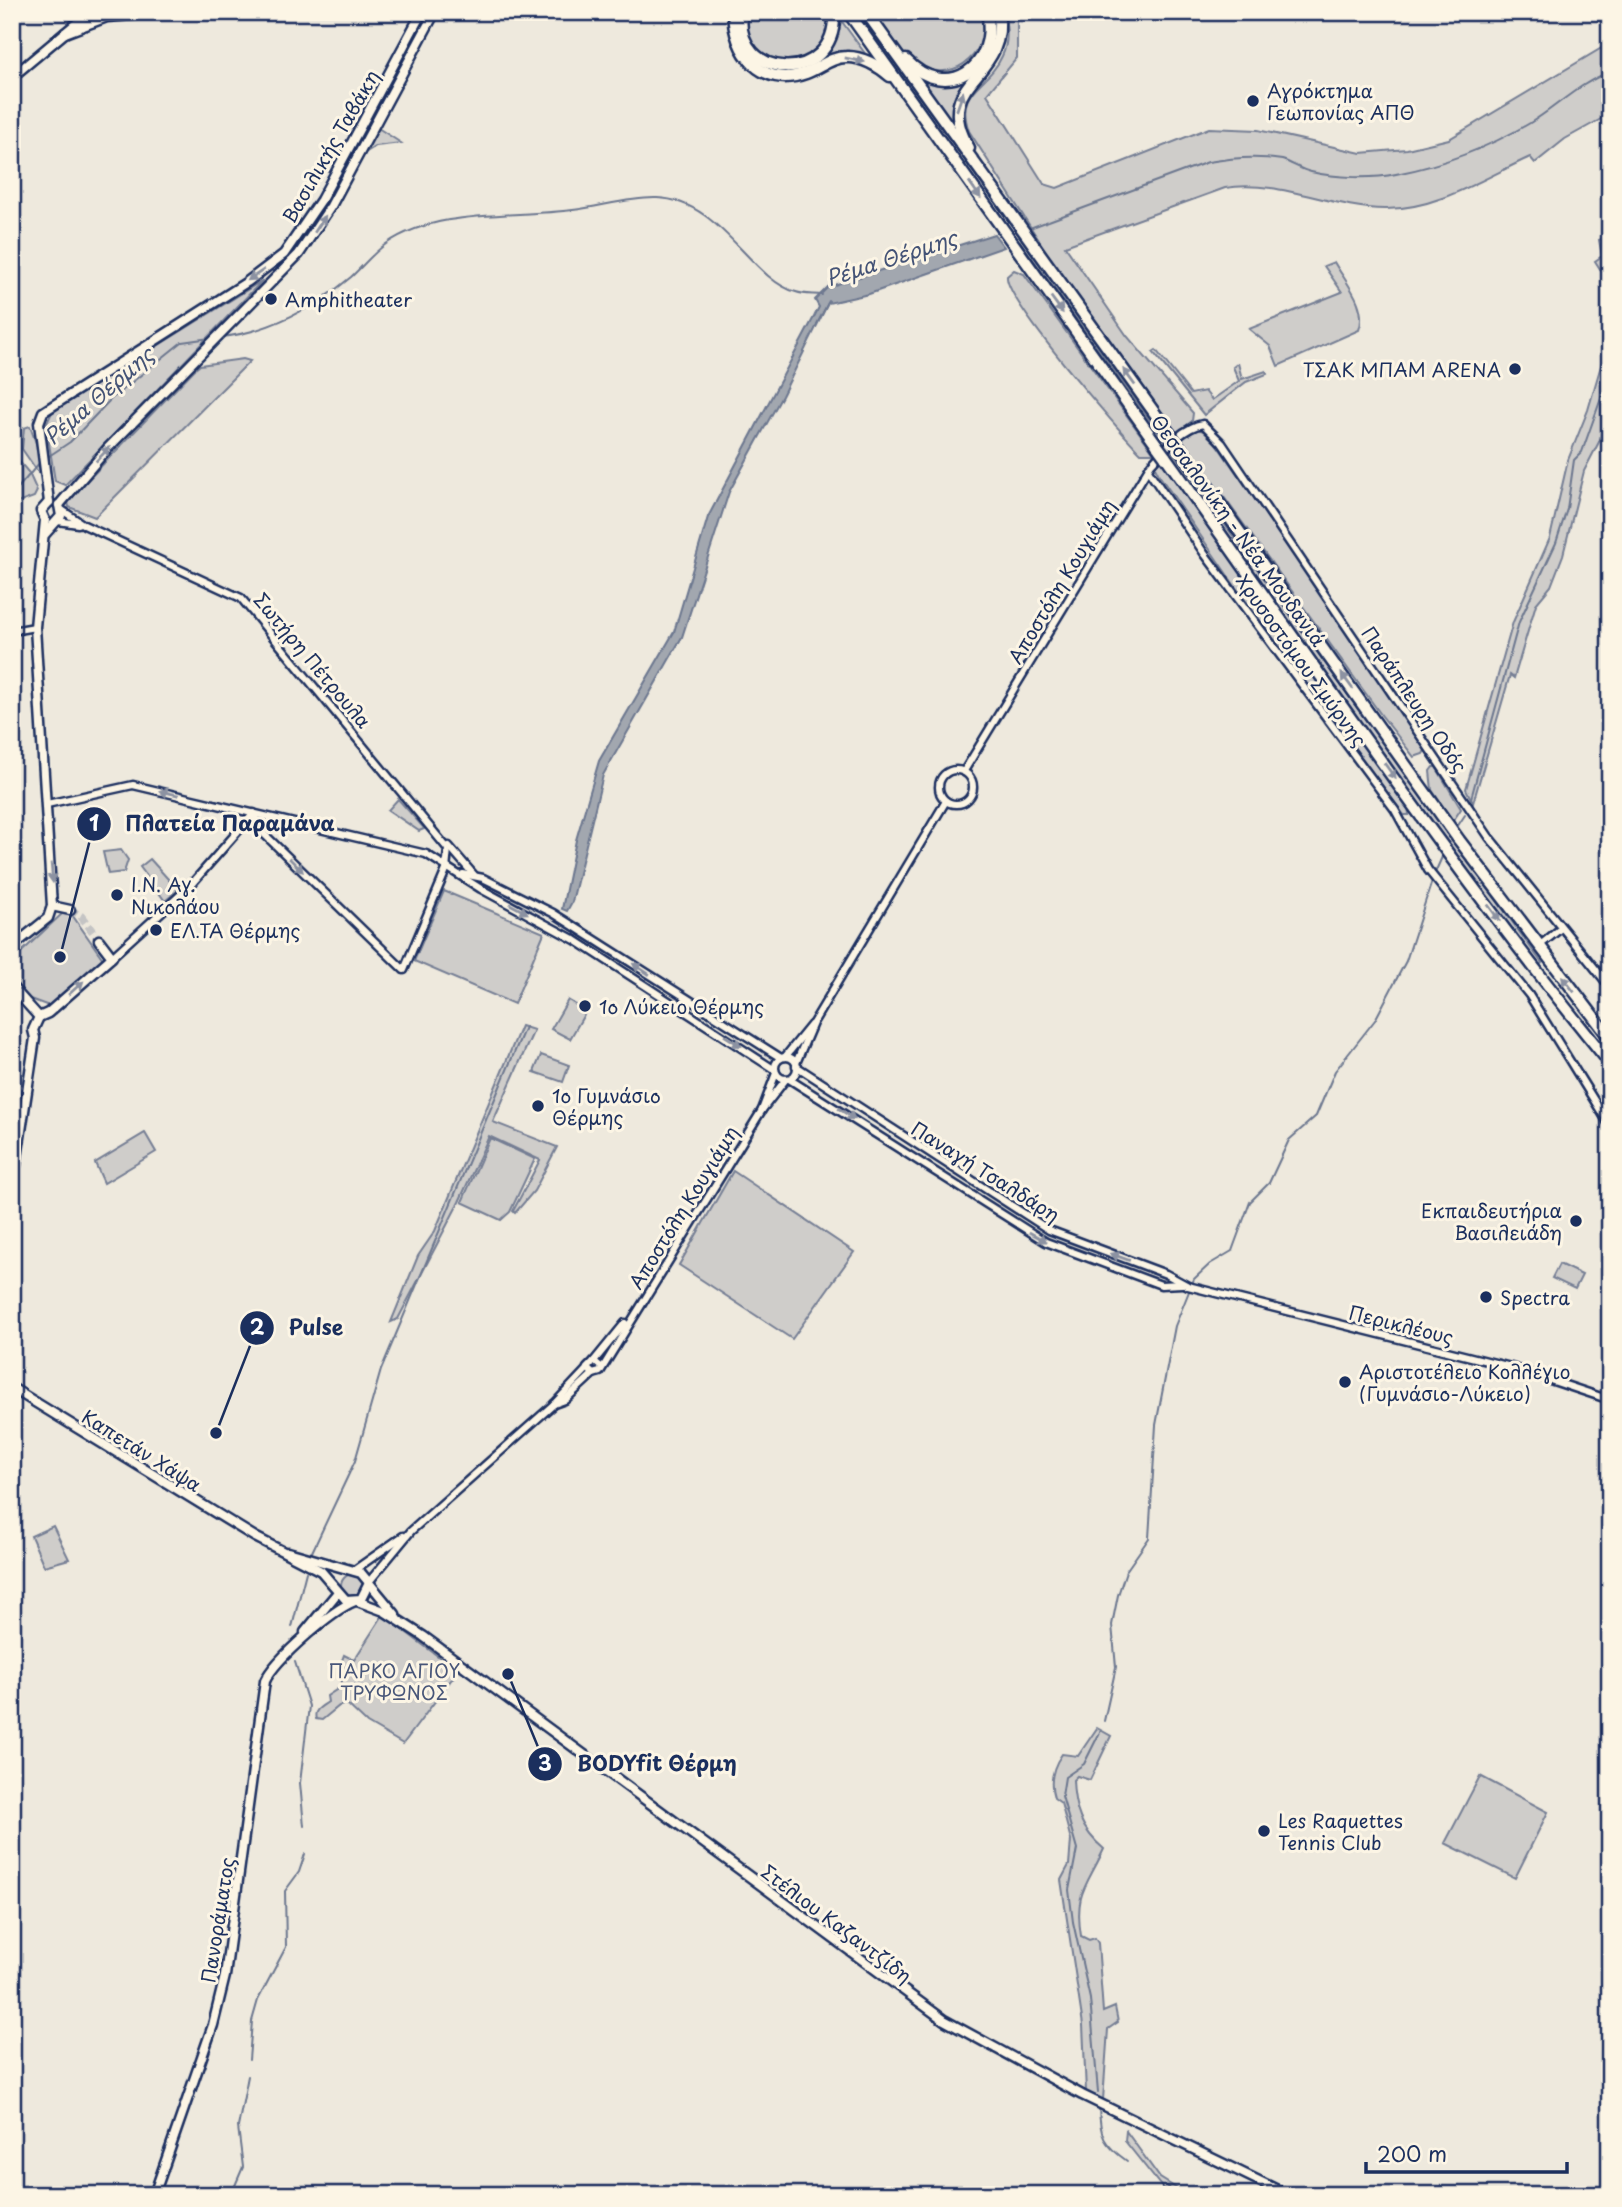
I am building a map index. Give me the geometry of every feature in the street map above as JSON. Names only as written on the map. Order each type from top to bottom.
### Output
[{"type":"highway","points":[[733,12],[738,46],[750,61],[764,71],[794,75],[849,57],[884,70],[908,94]]},
{"type":"highway","points":[[742,12],[744,36],[755,55],[769,65],[788,67],[807,64],[820,54],[832,30],[834,12]]},
{"type":"highway","name":"Θεσσαλονίκη - Νέα Μουδανιά","points":[[848,12],[1453,859],[1550,990],[1610,1063]]},
{"type":"highway","name":"Θεσσαλονίκη - Νέα Μουδανιά","points":[[866,12],[1459,841],[1610,1038]]},
{"type":"highway","points":[[884,37],[914,68],[935,78],[947,79],[968,71],[982,58],[990,40],[987,12]]},
{"type":"highway","points":[[989,185],[960,131],[956,112],[961,93],[995,52],[999,32],[998,12]]},
{"type":"main road","points":[[12,77],[90,12]]},
{"type":"main road","points":[[116,12],[127,17]]},
{"type":"main road","points":[[65,33],[89,21],[171,12]]},
{"type":"main road","name":"Βασιλικής Ταβάκη","points":[[45,520],[41,511],[49,502],[40,416],[46,408],[274,264],[292,244],[321,200],[422,12]]},
{"type":"main road","name":"Βασιλικής Ταβάκη","points":[[56,522],[60,508],[78,480],[302,250],[331,206],[435,12]]},
{"type":"main road","points":[[292,244],[302,250]]},
{"type":"main road","points":[[49,502],[60,508]]},
{"type":"main road","points":[[12,947],[48,918],[52,906],[35,627],[45,520],[56,522]]},
{"type":"main road","points":[[42,540],[46,530],[56,522]]},
{"type":"main road","points":[[52,906],[70,910]]},
{"type":"main road","points":[[12,1191],[35,1038],[33,1030],[39,1017],[48,1013],[112,957],[99,940]]},
{"type":"main road","points":[[12,987],[39,1017]]},
{"type":"main road","name":"Καπετάν Χάψα","points":[[12,1388],[256,1537],[310,1562]]},
{"type":"main road","points":[[310,1562],[363,1574],[368,1584],[365,1595],[356,1601],[344,1598],[329,1577],[310,1562]]},
{"type":"main road","points":[[338,1590],[340,1577],[352,1571]]},
{"type":"main road","name":"Στέλιου Καζαντζίδη","points":[[368,1584],[402,1622]]},
{"type":"main road","name":"Πανοράματος","points":[[291,1650],[338,1590]]},
{"type":"main road","name":"Στέλιου Καζαντζίδη","points":[[356,1601],[402,1622],[943,2020],[1082,2095],[1288,2195]]},
{"type":"main road","name":"Πανοράματος","points":[[154,2195],[213,2025],[225,1976],[265,1684],[271,1671],[291,1650],[332,1614],[356,1601]]},
{"type":"street","name":"Αποστόλη Κουγιάμη","points":[[964,771],[1148,470],[1168,445],[1195,426],[1203,424]]},
{"type":"street","name":"Παράπλευρη Οδός","points":[[1203,424],[1222,443],[1489,837],[1560,929],[1610,987]]},
{"type":"street","name":"Χρυσοστόμου Σμύρνης","points":[[1148,470],[1153,481],[1395,810],[1428,870],[1529,995],[1610,1126]]},
{"type":"street","points":[[1139,485],[1153,481]]},
{"type":"street","name":"Σωτήρη Πέτρουλα","points":[[60,508],[84,525],[241,598],[475,876]]},
{"type":"street","name":"Σωτήρη Πέτρουλα","points":[[56,522],[84,525]]},
{"type":"street","points":[[12,631],[35,627]]},
{"type":"street","points":[[951,771],[964,771],[972,779],[971,794],[958,804],[946,801],[940,793],[943,778],[951,771]]},
{"type":"street","points":[[47,804],[133,785],[426,854],[461,873],[481,889],[575,940],[775,1072]]},
{"type":"street","points":[[796,1065],[813,1024],[946,801]]},
{"type":"street","points":[[254,813],[259,829],[404,971],[447,866],[446,844]]},
{"type":"street","points":[[112,957],[189,887],[254,813]]},
{"type":"street","points":[[461,873],[475,876],[553,914],[783,1058],[813,1024]]},
{"type":"street","points":[[1539,946],[1560,929]]},
{"type":"street","name":"Αποστόλη Κουγιάμη","points":[[762,1110],[775,1072],[783,1058]]},
{"type":"street","name":"Παναγή Τσαλδάρη","points":[[783,1058],[1049,1230],[1166,1274],[1185,1285]]},
{"type":"street","name":"Αποστόλη Κουγιάμη","points":[[629,1320],[594,1361],[589,1363],[590,1372],[598,1373],[762,1110],[787,1079],[795,1074],[796,1065]]},
{"type":"street","name":"Παναγή Τσαλδάρη","points":[[775,1072],[1046,1242],[1161,1285],[1185,1285]]},
{"type":"street","name":"Περικλέους","points":[[1185,1285],[1511,1367],[1610,1400]]},
{"type":"street","points":[[594,1361],[601,1367]]},
{"type":"street","points":[[352,1571],[411,1531],[590,1372]]},
{"type":"street","points":[[368,1584],[411,1531]]},
{"type":"green space","points":[[745,12],[829,12],[828,30],[817,49],[797,65],[757,56],[743,25]]},
{"type":"green space","points":[[835,12],[872,63],[848,60],[811,71],[789,72],[809,65],[816,58],[825,42]]},
{"type":"green space","points":[[872,12],[982,12],[982,39],[969,60],[946,71],[933,71],[906,56]]},
{"type":"green space","points":[[1004,12],[1017,12],[1017,58],[987,94],[1044,184],[1057,188],[1209,128],[1258,130],[1361,153],[1407,149],[1449,139],[1610,43],[1610,114],[1565,139],[1535,163],[1530,157],[1441,199],[1422,204],[1384,209],[1344,204],[1265,187],[1225,188],[1065,246],[1127,336],[1193,413],[1192,421],[1177,433],[1049,256],[969,131],[966,106],[969,97],[996,67],[1006,45]]},
{"type":"green space","points":[[916,76],[939,82],[971,76],[953,102],[952,126]]},
{"type":"green space","points":[[378,128],[401,143],[376,146],[365,153]]},
{"type":"green space","points":[[1610,236],[1610,271],[1602,272],[1595,261],[1602,256],[1599,240]]},
{"type":"green space","points":[[1020,241],[1542,963],[1539,966],[1391,766],[1017,244]]},
{"type":"green space","points":[[1334,262],[1358,303],[1361,312],[1359,330],[1278,366],[1270,346],[1249,329],[1342,292],[1324,266]]},
{"type":"green space","points":[[1014,270],[1024,274],[1154,453],[1141,453],[1042,336],[1011,289],[1007,276]]},
{"type":"green space","points":[[263,280],[65,485],[55,481],[46,425],[52,412]]},
{"type":"green space","points":[[1610,302],[1610,408],[1599,442],[1584,471],[1563,555],[1551,586],[1536,604],[1514,678],[1510,675],[1473,803],[1466,789],[1513,622],[1550,538],[1568,460],[1588,410],[1609,338],[1606,312]]},
{"type":"green space","points":[[1156,350],[1191,394],[1205,391],[1212,400],[1239,381],[1233,367],[1238,363],[1242,379],[1266,371],[1267,374],[1246,382],[1204,415],[1153,352]]},
{"type":"green space","points":[[243,359],[250,361],[95,517],[69,507],[68,502],[84,484],[194,370],[200,365]]},
{"type":"green space","points":[[30,426],[39,452],[40,475],[22,449],[24,428]]},
{"type":"green space","points":[[1197,429],[1208,432],[1427,747],[1423,754],[1414,757],[1382,716],[1182,439]]},
{"type":"green space","points":[[1159,458],[1408,804],[1409,815],[1404,815],[1237,589],[1159,475],[1155,467]]},
{"type":"green space","points":[[17,459],[29,473],[37,491],[34,497],[12,505],[12,464]]},
{"type":"green space","points":[[1436,767],[1461,809],[1453,821],[1432,790],[1430,771]]},
{"type":"green space","points":[[398,799],[424,829],[419,831],[388,810]]},
{"type":"green space","points":[[121,850],[128,860],[124,872],[108,874],[103,852]]},
{"type":"green space","points":[[150,859],[178,890],[165,901],[140,867]]},
{"type":"green space","points":[[444,891],[544,933],[514,1004],[414,961]]},
{"type":"green space","points":[[65,911],[70,912],[103,959],[49,1006],[30,999],[12,979],[12,961]]},
{"type":"green space","points":[[568,1000],[586,1011],[570,1039],[551,1029]]},
{"type":"green space","points":[[521,1026],[534,1030],[493,1122],[557,1147],[534,1191],[515,1213],[513,1211],[540,1160],[489,1136],[459,1202],[398,1319],[391,1322],[418,1256],[435,1231]]},
{"type":"green space","points":[[541,1055],[569,1065],[563,1082],[534,1072]]},
{"type":"green space","points":[[145,1133],[156,1152],[104,1183],[95,1163]]},
{"type":"green space","points":[[490,1138],[535,1159],[510,1212],[501,1220],[462,1202]]},
{"type":"green space","points":[[733,1171],[854,1252],[792,1339],[679,1265]]},
{"type":"green space","points":[[1559,1264],[1582,1275],[1575,1289],[1552,1278]]},
{"type":"green space","points":[[53,1526],[69,1559],[44,1566],[31,1536]]},
{"type":"green space","points":[[353,1574],[361,1578],[365,1586],[361,1594],[353,1598],[345,1594],[341,1586],[345,1578]]},
{"type":"green space","name":"ΠΑΡΚΟ ΑΓΙΟΥ ΤΡΥΦΩΝΟΣ","points":[[383,1615],[439,1657],[454,1676],[403,1744],[367,1723],[347,1704],[339,1706],[322,1720],[316,1719],[315,1716],[318,1709],[328,1702],[327,1696],[339,1688],[345,1673],[341,1663],[344,1655],[354,1660]]},
{"type":"green space","points":[[1097,1728],[1111,1736],[1090,1780],[1077,1776],[1073,1780],[1080,1818],[1104,1849],[1083,1890],[1079,1909],[1081,1936],[1089,1940],[1095,1938],[1098,1943],[1103,2012],[1115,2007],[1118,2022],[1108,2029],[1103,2100],[1086,2092],[1083,2025],[1061,1880],[1069,1865],[1071,1840],[1061,1803],[1054,1798],[1052,1786],[1054,1770],[1062,1754],[1078,1756]]},
{"type":"green space","points":[[1480,1776],[1548,1812],[1515,1878],[1445,1843]]},
{"type":"green space","points":[[1126,2131],[1160,2178],[1187,2195],[1168,2195],[1125,2141]]},
{"type":"shaded area","points":[[994,234],[1004,247],[869,294],[828,303],[782,396],[729,492],[682,637],[603,775],[572,902],[567,911],[562,909],[576,840],[599,761],[674,632],[708,517],[819,307],[815,300],[828,287]]},
{"type":"waterway","name":"Ρέμα Θέρμης","points":[[1027,229],[1208,162],[1245,158],[1273,159],[1311,172],[1354,177],[1386,176],[1431,166],[1514,132],[1588,82],[1610,72]]},
{"type":"waterway","name":"Ρέμα Θέρμης","points":[[222,337],[257,330],[307,308],[351,277],[386,244],[429,225],[477,216],[573,210],[647,198],[679,202],[699,212],[717,225],[779,284],[799,293],[822,295]]},
{"type":"waterway","points":[[817,324],[829,301]]},
{"type":"waterway","name":"Ρέμα Θέρμης","points":[[46,458],[70,442],[111,399],[182,342],[210,338]]},
{"type":"waterway","points":[[1470,802],[1519,622],[1556,543],[1567,509],[1574,460],[1582,452],[1610,373]]},
{"type":"waterway","name":"Ρέμα Θέρμης","points":[[12,495],[41,461]]},
{"type":"waterway","points":[[1457,827],[1465,815]]},
{"type":"waterway","points":[[1434,875],[1442,857]]},
{"type":"waterway","points":[[1104,1721],[1116,1667],[1112,1625],[1118,1595],[1126,1571],[1149,1538],[1156,1425],[1175,1326],[1194,1279],[1210,1264],[1232,1251],[1250,1202],[1269,1183],[1289,1140],[1316,1116],[1335,1071],[1375,1020],[1406,961],[1432,881]]},
{"type":"waterway","points":[[312,1552],[355,1461],[381,1370],[525,1027]]},
{"type":"waterway","points":[[292,1627],[306,1572]]},
{"type":"waterway","points":[[295,1662],[309,1706],[300,1783],[304,1826]]},
{"type":"waterway","points":[[1098,2092],[1090,1999],[1073,1922],[1069,1890],[1077,1849],[1062,1796],[1065,1777],[1084,1764],[1100,1732]]},
{"type":"waterway","points":[[249,2060],[252,2021],[258,2000],[286,1947],[285,1891],[299,1872],[305,1854]]},
{"type":"waterway","points":[[231,2195],[243,2167],[238,2127],[248,2076]]},
{"type":"waterway","points":[[1099,2107],[1104,2139],[1127,2161]]},
{"type":"waterway","points":[[1167,2186],[1177,2195]]},
{"type":"tunnel","points":[[70,910],[81,916],[99,940]]},
{"type":"place","name":"Αγρόκτημα Γεωπονίας ΑΠΘ","points":[[1253,101]]},
{"type":"place","name":"Amphitheater","points":[[271,299]]},
{"type":"place","name":"ΤΣΑΚ ΜΠΑΜ ARENA","points":[[1515,369]]},
{"type":"place","name":"Ι.Ν. Αγ. Νικολάου","points":[[117,895]]},
{"type":"place","name":"ΕΛ.ΤΑ Θέρμης","points":[[156,930]]},
{"type":"place","name":"Πλατεία Παραμάνα","points":[[60,957]]},
{"type":"place","name":"1ο Λύκειο Θέρμης","points":[[585,1006]]},
{"type":"place","name":"1ο Γυμνάσιο Θέρμης","points":[[538,1106]]},
{"type":"place","name":"Εκπαιδευτήρια Βασιλειάδη","points":[[1576,1221]]},
{"type":"place","name":"Spectra","points":[[1486,1297]]},
{"type":"place","name":"Αριστοτέλειο Κολλέγιο (Γυμνάσιο-Λύκειο)","points":[[1345,1382]]},
{"type":"place","name":"Pulse","points":[[216,1433]]},
{"type":"place","name":"BODYfit Θέρμη","points":[[508,1674]]},
{"type":"place","name":"Les Raquettes Tennis Club","points":[[1264,1831]]}]
